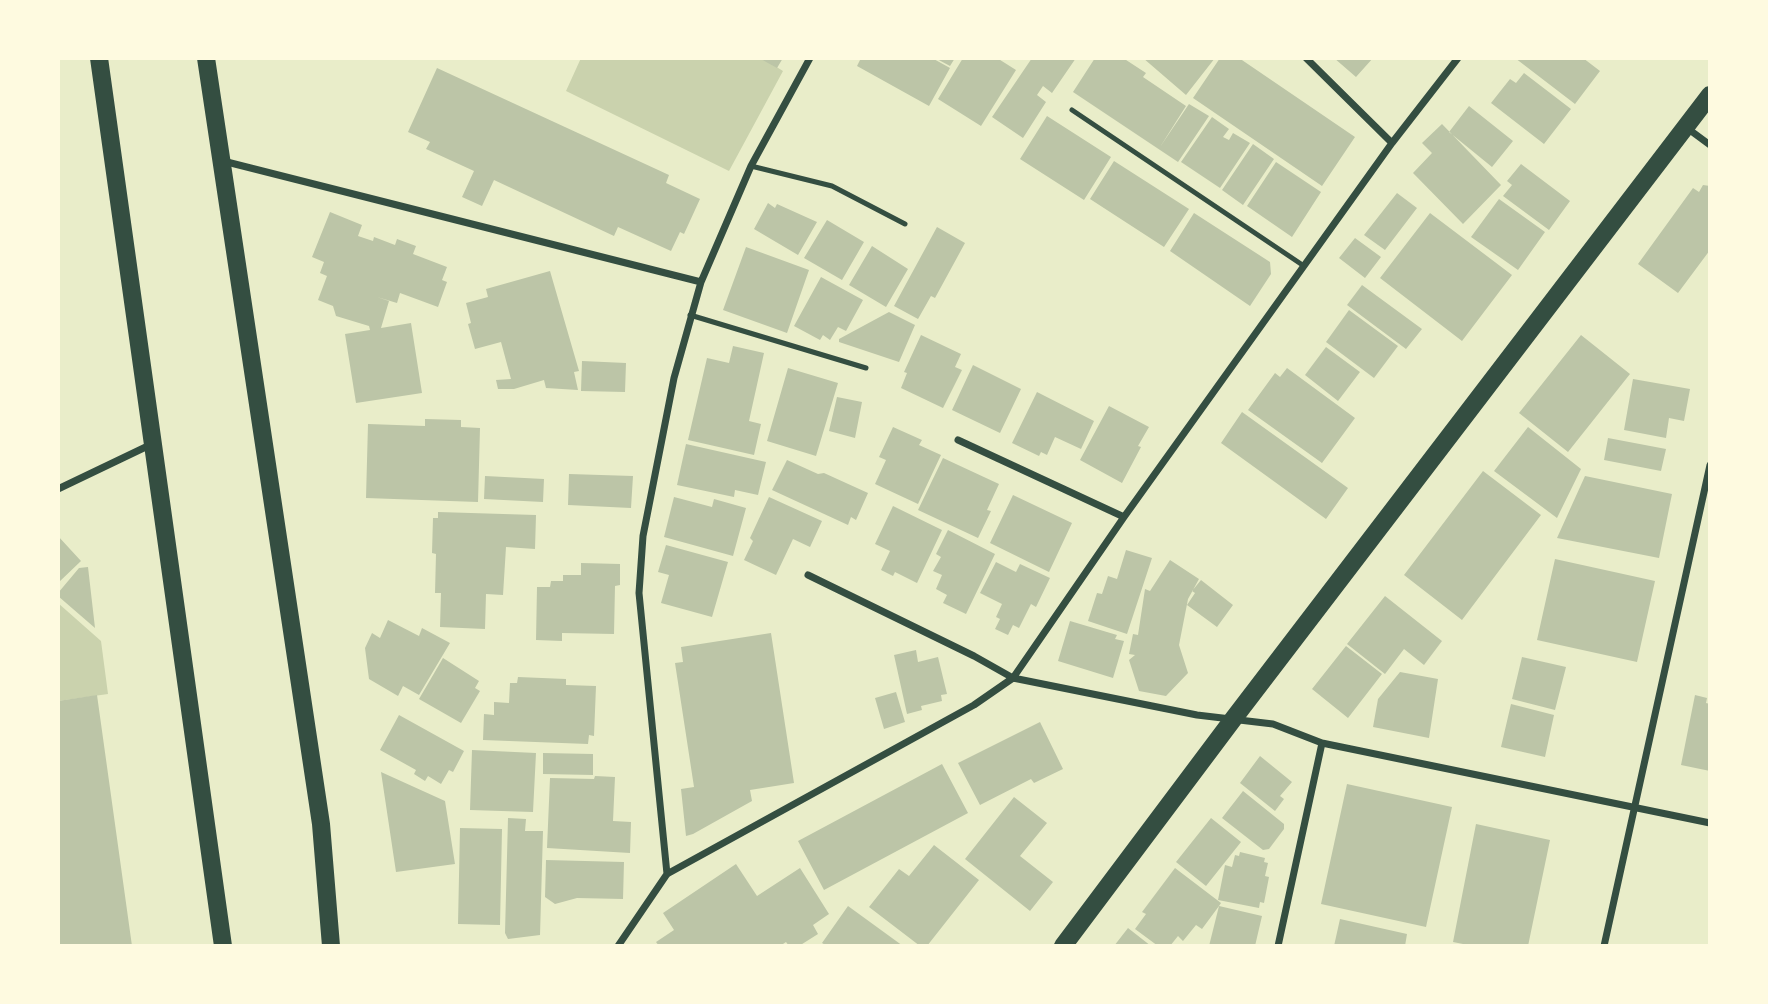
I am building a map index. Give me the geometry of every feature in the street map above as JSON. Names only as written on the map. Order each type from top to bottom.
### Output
[{"type":"main road","points":[[99,58],[223,946]]},
{"type":"main road","points":[[206,58],[321,824],[331,946]]},
{"type":"main road","points":[[1063,946],[1710,95]]},
{"type":"street","points":[[667,874],[639,593],[646,523],[674,378],[701,282],[751,166],[810,58]]},
{"type":"street","points":[[1306,58],[1392,143]]},
{"type":"street","points":[[618,946],[667,874],[974,705],[1013,678],[1124,517],[1392,143],[1458,58]]},
{"type":"street","points":[[1686,128],[1710,145]]},
{"type":"street","points":[[222,161],[701,282]]},
{"type":"street","points":[[958,440],[1124,517]]},
{"type":"street","points":[[58,489],[153,443]]},
{"type":"street","points":[[1604,946],[1710,465]]},
{"type":"street","points":[[808,575],[974,656],[1013,678],[1197,715],[1273,724],[1322,743],[1710,823]]},
{"type":"street","points":[[1278,946],[1322,743]]},
{"type":"lane","points":[[1072,110],[1305,267]]},
{"type":"lane","points":[[751,166],[832,186],[905,224]]},
{"type":"lane","points":[[690,315],[866,368]]},
{"type":"green space","points":[[581,58],[762,58],[783,71],[729,171],[566,91]]},
{"type":"green space","points":[[58,603],[101,641],[108,694],[58,701]]},
{"type":"building","points":[[759,58],[783,58],[777,68]]},
{"type":"building","points":[[861,58],[932,58],[950,68],[929,106],[857,66]]},
{"type":"building","points":[[935,58],[955,58],[950,66]]},
{"type":"building","points":[[963,58],[997,58],[1016,70],[981,126],[938,99]]},
{"type":"building","points":[[1032,58],[1076,58],[1052,93],[1043,86],[1037,95],[1046,102],[1023,138],[992,117]]},
{"type":"building","points":[[1095,58],[1123,58],[1146,73],[1143,77],[1186,106],[1160,147],[1189,104],[1209,116],[1178,162],[1073,92]]},
{"type":"building","points":[[1143,58],[1215,58],[1186,95]]},
{"type":"building","points":[[1220,58],[1239,58],[1355,137],[1322,186],[1193,98]]},
{"type":"building","points":[[1334,58],[1373,58],[1356,77]]},
{"type":"building","points":[[1515,58],[1583,58],[1600,71],[1575,104]]},
{"type":"building","points":[[437,68],[669,175],[666,183],[700,199],[684,234],[680,232],[671,251],[618,227],[614,236],[494,180],[482,206],[462,197],[474,171],[426,149],[430,142],[408,132]]},
{"type":"building","points":[[1524,73],[1571,109],[1544,144],[1491,103],[1510,79],[1516,83]]},
{"type":"building","points":[[1469,106],[1513,141],[1492,167],[1449,132]]},
{"type":"building","points":[[1047,116],[1111,157],[1084,200],[1020,159]]},
{"type":"building","points":[[1212,117],[1229,129],[1223,137],[1229,140],[1233,133],[1250,143],[1220,188],[1181,162]]},
{"type":"building","points":[[1442,124],[1501,185],[1463,224],[1413,173],[1432,153],[1422,143]]},
{"type":"building","points":[[1253,144],[1274,159],[1243,205],[1222,190]]},
{"type":"building","points":[[1114,161],[1189,209],[1164,247],[1090,199]]},
{"type":"building","points":[[1276,162],[1321,192],[1292,237],[1247,206]]},
{"type":"building","points":[[1521,164],[1570,201],[1549,230],[1503,196],[1512,185],[1507,181]]},
{"type":"building","points":[[1703,185],[1710,186],[1710,250],[1678,293],[1638,264],[1693,188],[1699,192]]},
{"type":"building","points":[[1397,193],[1417,208],[1385,250],[1364,235]]},
{"type":"building","points":[[1499,199],[1545,232],[1518,270],[1471,237]]},
{"type":"building","points":[[768,203],[775,208],[777,204],[817,222],[798,255],[754,229]]},
{"type":"building","points":[[330,212],[362,225],[358,236],[373,241],[374,237],[395,245],[397,239],[416,246],[413,254],[447,267],[442,280],[447,282],[438,307],[400,293],[397,303],[377,297],[389,301],[381,328],[411,323],[422,393],[356,403],[345,334],[370,330],[369,326],[336,316],[333,306],[318,300],[327,276],[320,273],[324,262],[312,257]]},
{"type":"building","points":[[1194,213],[1270,262],[1271,274],[1250,306],[1170,251]]},
{"type":"building","points":[[1430,213],[1512,275],[1462,341],[1380,278]]},
{"type":"building","points":[[827,220],[864,242],[842,280],[804,258]]},
{"type":"building","points":[[937,227],[965,243],[935,298],[931,296],[918,319],[894,306]]},
{"type":"building","points":[[1355,238],[1381,257],[1365,278],[1339,258]]},
{"type":"building","points":[[872,246],[908,269],[886,307],[849,285]]},
{"type":"building","points":[[746,247],[809,270],[787,333],[723,310]]},
{"type":"building","points":[[550,271],[579,371],[574,372],[578,390],[546,388],[544,380],[514,389],[498,389],[496,380],[511,379],[501,342],[475,349],[466,303],[488,297],[486,289]]},
{"type":"building","points":[[821,277],[863,300],[846,331],[838,327],[830,340],[823,335],[820,340],[794,326]]},
{"type":"building","points":[[1362,285],[1422,329],[1406,349],[1347,305]]},
{"type":"building","points":[[1349,310],[1398,346],[1374,378],[1326,342]]},
{"type":"building","points":[[889,312],[915,325],[899,362],[839,342],[839,339]]},
{"type":"building","points":[[921,335],[961,354],[955,367],[962,370],[943,408],[901,388],[907,373],[904,372]]},
{"type":"building","points":[[1581,335],[1630,374],[1568,452],[1519,413]]},
{"type":"building","points":[[733,346],[764,353],[749,421],[761,424],[754,455],[688,440],[707,358],[729,363]]},
{"type":"building","points":[[1326,347],[1360,372],[1338,401],[1305,375]]},
{"type":"building","points":[[582,361],[626,363],[625,392],[581,391]]},
{"type":"building","points":[[973,365],[1021,389],[1000,433],[952,410]]},
{"type":"building","points":[[788,368],[838,383],[816,456],[767,441]]},
{"type":"building","points":[[1287,368],[1355,418],[1322,463],[1248,410],[1275,373],[1280,377]]},
{"type":"building","points":[[1633,379],[1690,389],[1684,421],[1669,418],[1666,438],[1624,430]]},
{"type":"building","points":[[1037,392],[1094,421],[1081,449],[1055,437],[1047,455],[1041,452],[1039,456],[1012,443]]},
{"type":"building","points":[[837,397],[862,402],[855,438],[829,431]]},
{"type":"building","points":[[1109,406],[1149,427],[1122,483],[1080,460]]},
{"type":"building","points":[[1242,412],[1348,488],[1326,519],[1221,443]]},
{"type":"building","points":[[425,419],[461,420],[461,427],[480,428],[478,502],[366,498],[368,424],[425,426]]},
{"type":"building","points":[[893,427],[922,440],[919,445],[941,455],[918,504],[875,484],[886,460],[879,457]]},
{"type":"building","points":[[1528,427],[1581,469],[1557,518],[1494,471]]},
{"type":"building","points":[[1608,438],[1666,449],[1661,471],[1604,460]]},
{"type":"building","points":[[686,444],[766,462],[758,495],[735,490],[734,497],[677,485]]},
{"type":"building","points":[[943,458],[999,484],[987,510],[991,511],[978,538],[918,510]]},
{"type":"building","points":[[787,460],[868,493],[856,520],[851,517],[848,525],[772,490]]},
{"type":"building","points":[[1483,471],[1541,515],[1462,620],[1404,575]]},
{"type":"building","points":[[569,474],[633,476],[631,508],[568,505]]},
{"type":"building","points":[[485,476],[544,479],[543,502],[484,499]]},
{"type":"building","points":[[1585,476],[1672,494],[1659,558],[1557,538]]},
{"type":"building","points":[[1013,495],[1072,523],[1049,572],[990,543]]},
{"type":"building","points":[[674,497],[712,507],[714,499],[746,508],[733,556],[664,537]]},
{"type":"building","points":[[769,497],[822,521],[810,547],[793,539],[776,575],[744,560],[753,541],[750,538]]},
{"type":"building","points":[[893,506],[942,530],[917,583],[895,572],[893,576],[881,570],[890,551],[875,544]]},
{"type":"building","points":[[438,512],[536,515],[535,549],[506,547],[503,595],[486,594],[485,629],[440,627],[441,593],[435,593],[436,554],[432,553],[433,518],[438,518]]},
{"type":"building","points":[[948,530],[995,554],[966,614],[943,603],[947,595],[936,589],[942,575],[933,571],[941,557],[936,554]]},
{"type":"building","points":[[58,536],[81,561],[58,583]]},
{"type":"building","points":[[666,545],[728,562],[712,617],[661,603],[669,575],[658,572]]},
{"type":"building","points":[[1126,550],[1152,558],[1127,634],[1088,621],[1097,593],[1102,594],[1108,576],[1117,579]]},
{"type":"building","points":[[1555,559],[1655,581],[1637,662],[1537,640]]},
{"type":"building","points":[[1170,560],[1199,579],[1188,599],[1179,645],[1188,673],[1166,696],[1139,691],[1129,660],[1135,655],[1129,654],[1133,634],[1138,635],[1145,589],[1150,591]]},
{"type":"building","points":[[996,562],[1016,572],[1020,564],[1050,578],[1036,607],[1031,604],[1019,628],[1013,625],[1008,635],[995,629],[1000,619],[996,617],[1002,604],[980,593]]},
{"type":"building","points":[[581,563],[620,564],[620,585],[615,586],[614,634],[562,633],[562,641],[536,640],[537,587],[550,587],[551,581],[563,581],[563,575],[581,575]]},
{"type":"building","points":[[88,567],[95,628],[58,596],[79,568]]},
{"type":"building","points":[[1201,580],[1233,605],[1217,627],[1187,605],[1195,593],[1192,591]]},
{"type":"building","points":[[1385,596],[1442,641],[1424,665],[1404,649],[1385,674],[1347,644]]},
{"type":"building","points":[[388,620],[419,636],[422,628],[450,643],[419,695],[403,686],[398,696],[369,679],[365,648],[372,633],[380,638]]},
{"type":"building","points":[[1070,621],[1117,635],[1115,639],[1124,641],[1113,678],[1058,661]]},
{"type":"building","points":[[771,633],[794,783],[750,790],[752,801],[686,836],[681,789],[694,787],[675,663],[683,662],[681,647]]},
{"type":"building","points":[[1346,646],[1382,674],[1348,718],[1312,689]]},
{"type":"building","points":[[916,650],[918,662],[938,657],[947,694],[941,695],[942,701],[921,706],[922,710],[907,714],[894,655]]},
{"type":"building","points":[[1522,657],[1566,667],[1555,710],[1512,699]]},
{"type":"building","points":[[443,658],[479,681],[475,688],[480,691],[461,723],[419,699]]},
{"type":"building","points":[[1400,672],[1438,679],[1429,738],[1373,727],[1378,699]]},
{"type":"building","points":[[518,677],[566,679],[566,685],[596,686],[594,736],[589,735],[588,744],[483,740],[484,714],[494,715],[494,702],[509,703],[510,683],[517,683]]},
{"type":"building","points":[[896,692],[905,722],[884,729],[875,698]]},
{"type":"building","points":[[97,695],[132,946],[58,946],[58,701]]},
{"type":"building","points":[[1695,695],[1707,698],[1706,703],[1710,704],[1710,771],[1681,765]]},
{"type":"building","points":[[1511,704],[1554,715],[1545,757],[1501,747]]},
{"type":"building","points":[[399,715],[464,751],[453,772],[449,770],[441,784],[428,776],[425,781],[414,774],[416,770],[380,750]]},
{"type":"building","points":[[1040,722],[1063,769],[1034,783],[1031,779],[980,805],[958,763]]},
{"type":"building","points":[[472,750],[536,753],[533,812],[470,810]]},
{"type":"building","points":[[543,753],[593,754],[593,775],[543,774]]},
{"type":"building","points":[[1260,756],[1292,782],[1280,796],[1284,799],[1275,811],[1240,783]]},
{"type":"building","points":[[942,764],[968,813],[824,890],[798,841]]},
{"type":"building","points":[[381,772],[445,801],[455,864],[396,872]]},
{"type":"building","points":[[595,776],[615,777],[613,821],[631,822],[630,853],[547,848],[550,778],[594,779]]},
{"type":"building","points":[[1347,784],[1452,807],[1426,927],[1321,904]]},
{"type":"building","points":[[1243,791],[1284,824],[1284,829],[1269,849],[1263,850],[1222,818]]},
{"type":"building","points":[[1014,797],[1047,823],[1020,856],[1053,882],[1030,911],[965,859]]},
{"type":"building","points":[[508,818],[526,819],[525,831],[543,831],[540,935],[508,939],[505,933]]},
{"type":"building","points":[[1211,818],[1241,842],[1206,886],[1176,862]]},
{"type":"building","points":[[1476,824],[1550,840],[1528,946],[1473,946],[1453,942]]},
{"type":"building","points":[[460,828],[502,829],[500,925],[458,924]]},
{"type":"building","points":[[934,845],[979,880],[927,946],[920,946],[869,907],[899,869],[909,876]]},
{"type":"building","points":[[1240,852],[1265,858],[1264,862],[1268,863],[1265,876],[1269,877],[1264,903],[1260,902],[1259,908],[1218,900],[1225,865],[1232,867],[1235,855],[1239,856]]},
{"type":"building","points":[[546,860],[624,862],[623,899],[577,898],[555,904],[545,897]]},
{"type":"building","points":[[736,864],[757,896],[800,868],[829,914],[813,925],[818,934],[799,946],[789,946],[786,942],[780,946],[659,946],[656,942],[674,930],[663,913]]},
{"type":"building","points":[[1175,868],[1221,903],[1202,929],[1196,925],[1183,941],[1178,936],[1170,946],[1158,946],[1135,929],[1146,914],[1142,912]]},
{"type":"building","points":[[848,906],[903,946],[827,946],[822,943]]},
{"type":"building","points":[[1219,906],[1262,916],[1255,946],[1209,946]]},
{"type":"building","points":[[1340,919],[1407,934],[1405,946],[1334,946]]},
{"type":"building","points":[[1128,928],[1151,946],[1114,946]]}]
